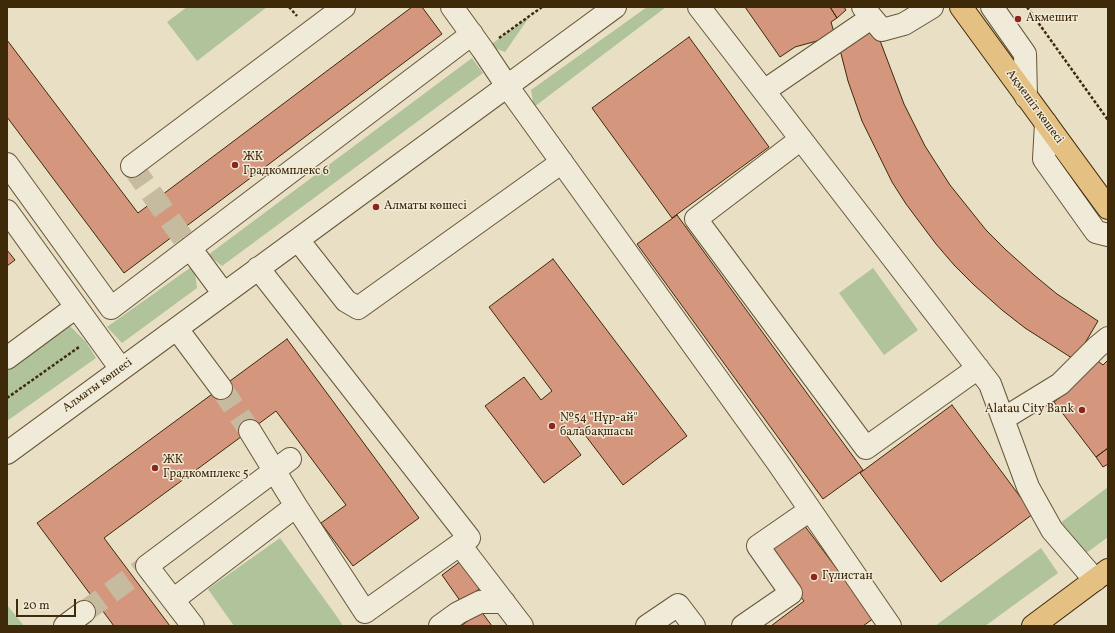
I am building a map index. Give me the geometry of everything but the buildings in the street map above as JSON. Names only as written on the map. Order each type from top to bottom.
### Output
[{"type":"main road","name":"Ақмешіт көшесі","points":[[961,7],[1108,208]]},
{"type":"main road","points":[[1033,626],[1102,575]]},
{"type":"street","points":[[132,166],[344,7]]},
{"type":"street","points":[[452,7],[810,510],[890,626]]},
{"type":"street","name":"Алматы көшесі","points":[[7,453],[615,7]]},
{"type":"street","points":[[699,7],[990,384],[1028,487],[1052,530],[1102,575]]},
{"type":"street","points":[[764,91],[867,12],[882,30],[904,24],[932,7]]},
{"type":"street","points":[[992,7],[1025,54],[1026,97]]},
{"type":"street","points":[[7,164],[111,308],[472,34]]},
{"type":"street","points":[[1046,123],[1044,159],[1096,232],[1108,235]]},
{"type":"street","points":[[801,139],[696,220],[866,448],[978,368]]},
{"type":"street","points":[[298,240],[346,300],[358,308],[562,162]]},
{"type":"street","points":[[7,211],[121,370]]},
{"type":"street","points":[[190,248],[224,294]]},
{"type":"street","points":[[250,431],[281,464],[296,506],[370,619],[469,538],[258,268]]},
{"type":"street","points":[[7,358],[76,307]]},
{"type":"street","points":[[177,329],[221,388]]},
{"type":"street","points":[[1003,419],[1060,384],[1108,338]]},
{"type":"street","points":[[193,626],[147,566],[281,464]]},
{"type":"street","points":[[173,600],[296,506]]},
{"type":"street","points":[[743,626],[792,593],[758,546],[810,510]]},
{"type":"street","points":[[460,545],[522,626]]},
{"type":"street","points":[[440,626],[458,613],[480,602],[504,602]]},
{"type":"street","points":[[647,626],[678,605],[694,626]]},
{"type":"street","points":[[65,626],[84,612]]},
{"type":"path","points":[[1027,7],[1108,120]]},
{"type":"green space","points":[[187,7],[267,7],[197,61],[167,22]]},
{"type":"green space","points":[[647,7],[666,7],[534,107],[531,90]]},
{"type":"green space","points":[[530,16],[505,52],[489,46]]},
{"type":"green space","points":[[472,58],[483,73],[222,266],[208,255]]},
{"type":"green space","points":[[194,265],[197,288],[122,343],[107,327]]},
{"type":"green space","points":[[873,268],[918,330],[884,355],[839,293]]},
{"type":"green space","points":[[70,326],[86,342],[96,358],[7,421],[7,371]]},
{"type":"green space","points":[[1108,487],[1108,537],[1085,554],[1055,527]]},
{"type":"green space","points":[[280,538],[343,626],[234,626],[208,589]]},
{"type":"green space","points":[[1041,548],[1058,573],[985,626],[935,626]]},
{"type":"green space","points":[[7,605],[24,626],[7,626]]},
{"type":"tunnel","points":[[132,166],[190,248]]},
{"type":"tunnel","points":[[221,388],[250,431]]},
{"type":"tunnel","points":[[84,612],[147,566]]},
{"type":"place","name":"Акмешит","points":[[1018,19]]},
{"type":"place","name":"ЖК Градкомплекс 6","points":[[235,165]]},
{"type":"place","name":"Алматы көшесі","points":[[376,207]]},
{"type":"place","name":"Alatau City Bank","points":[[1082,410]]},
{"type":"place","name":"№54 \"Нұр-ай\" балабақшасы","points":[[552,426]]},
{"type":"place","name":"ЖК Градкомплекс 5","points":[[155,468]]},
{"type":"place","name":"Гүлистан","points":[[814,577]]}]
